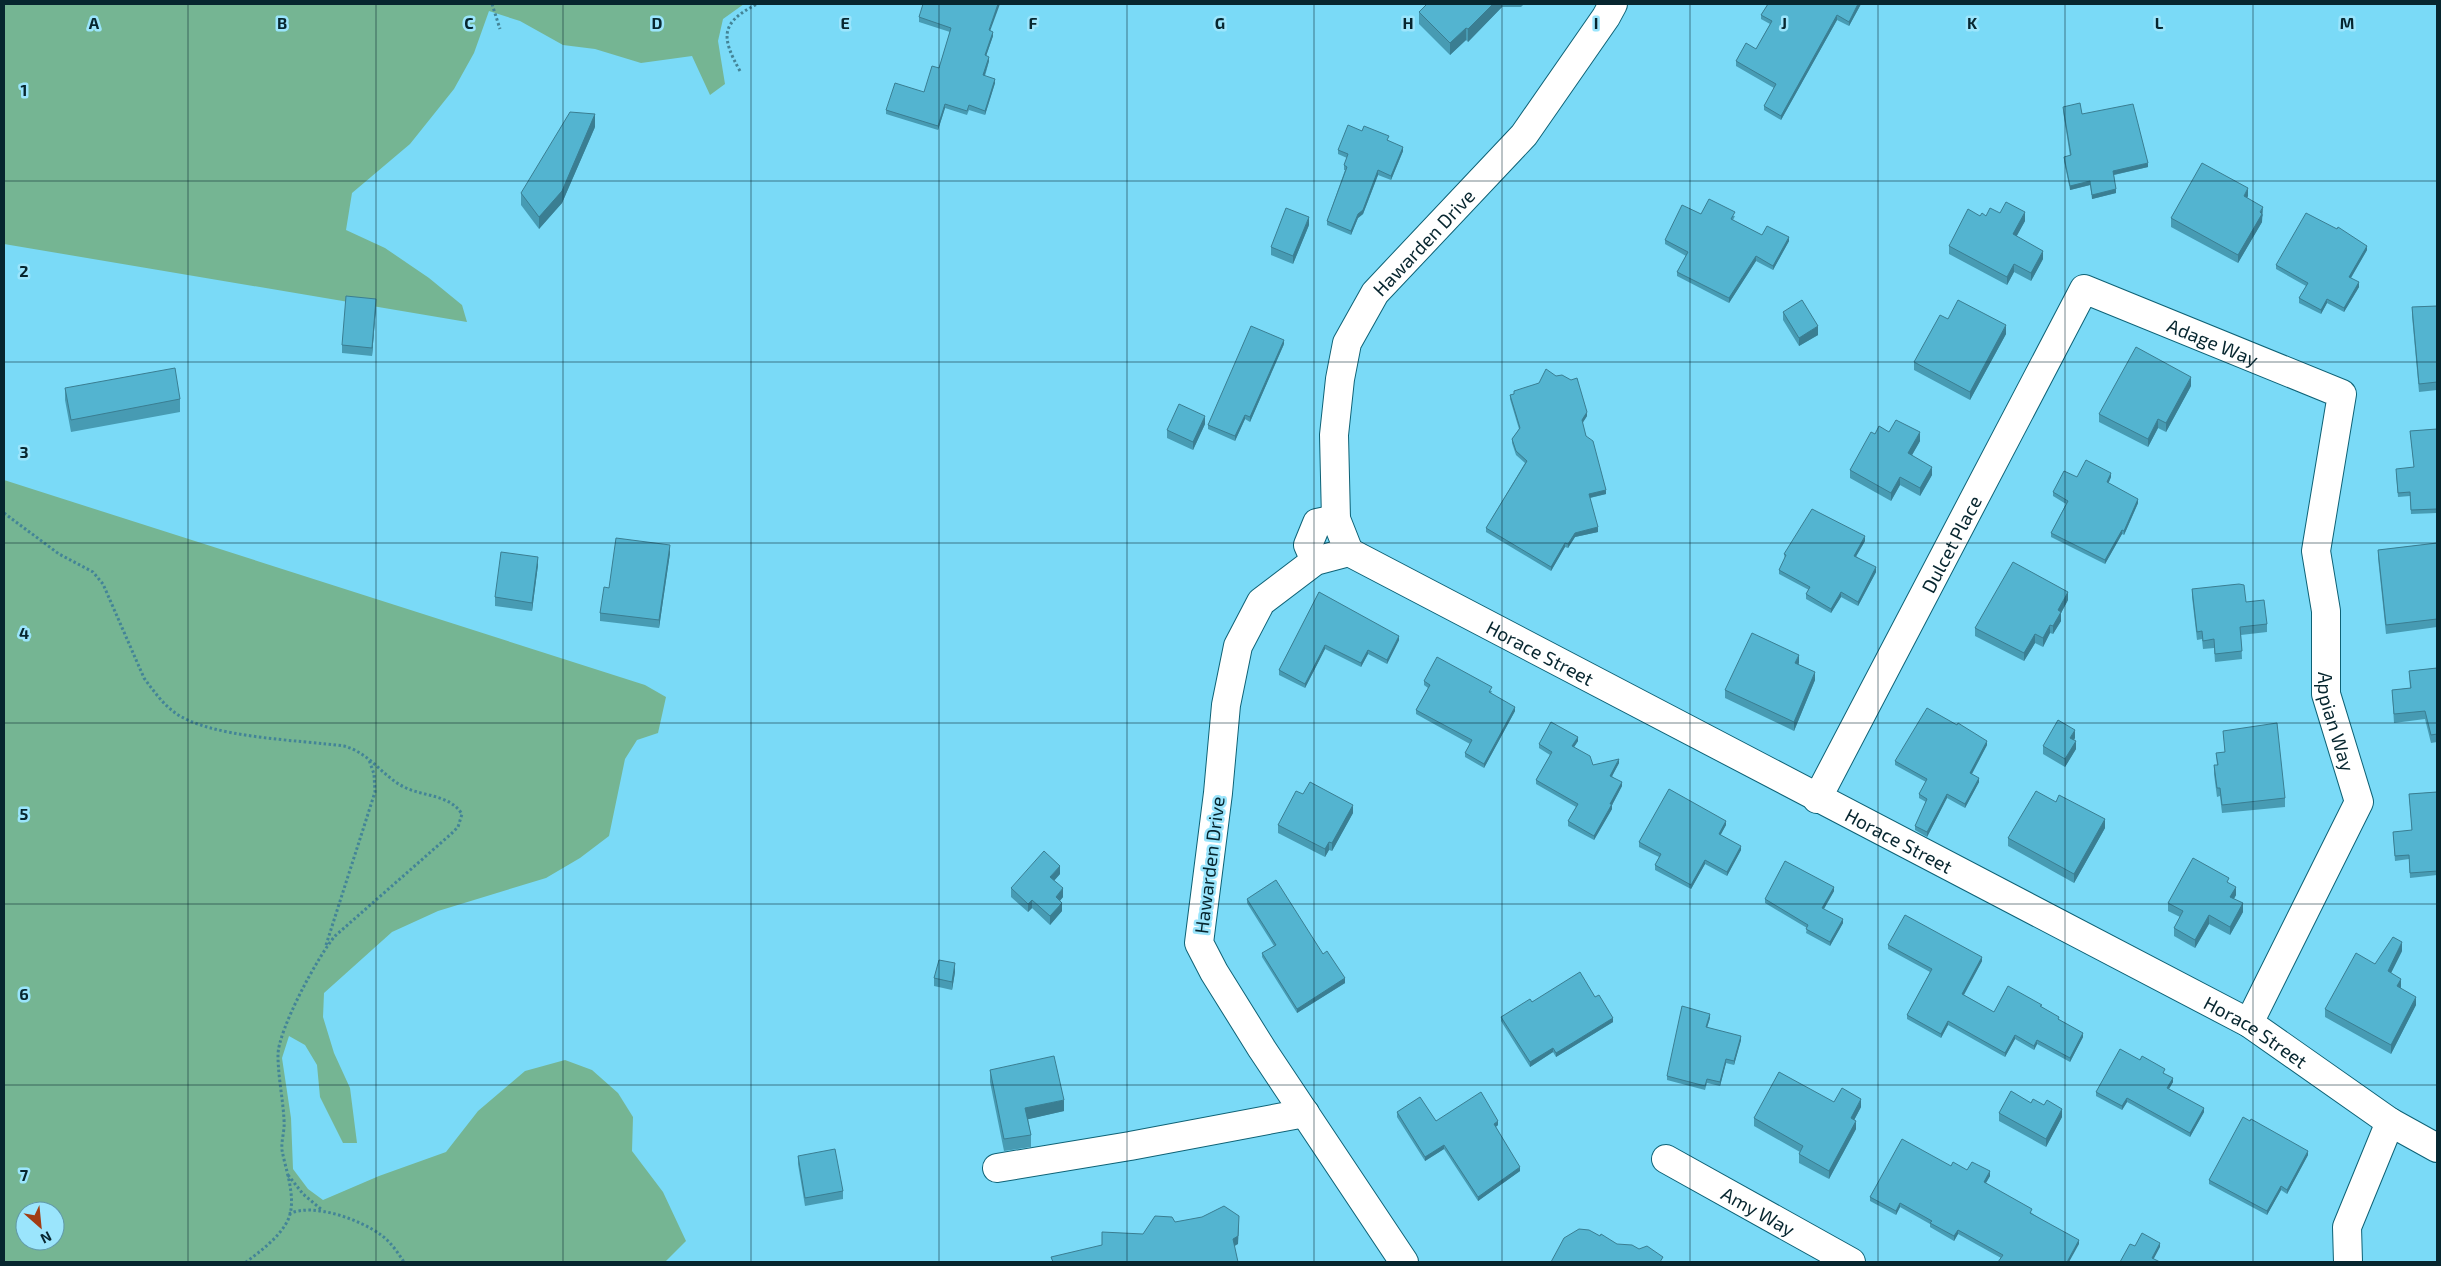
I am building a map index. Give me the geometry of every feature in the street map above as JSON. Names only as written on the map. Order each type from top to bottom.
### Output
[{"type":"street","name":"Hawarden Drive","points":[[1404,1262],[1214,972],[1199,943],[1218,793],[1226,705],[1238,646],[1252,616],[1262,602],[1315,562],[1349,552],[1336,519],[1334,435],[1340,379],[1347,343],[1375,293],[1385,280],[1524,134],[1606,17],[1613,4]]},
{"type":"street","name":"Adage Way","points":[[2084,289],[2342,394]]},
{"type":"street","name":"Dulcet Place","points":[[1817,799],[2084,289]]},
{"type":"street","name":"Appian Way","points":[[2248,1023],[2359,802],[2326,694],[2326,611],[2316,551],[2342,394]]},
{"type":"street","points":[[1315,562],[1308,545],[1318,524],[1336,519]]},
{"type":"street","name":"Horace Street","points":[[1349,552],[1817,799],[2248,1023],[2390,1122],[2437,1148]]},
{"type":"street","points":[[997,1168],[1130,1146],[1305,1113]]},
{"type":"street","points":[[2348,1262],[2347,1227],[2390,1122]]},
{"type":"street","name":"Amy Way","points":[[1666,1159],[1851,1262]]},
{"type":"path","points":[[492,4],[500,28]]},
{"type":"path","points":[[740,72],[731,56],[726,39],[729,25],[738,14],[757,4]]},
{"type":"path","points":[[4,514],[59,554],[93,572],[103,584],[144,678],[174,712],[202,727],[356,749],[402,786],[422,795],[449,801],[457,807],[462,814],[458,827],[335,936],[324,948]]},
{"type":"path","points":[[246,1262],[275,1236],[288,1221],[291,1205],[281,1142],[284,1125],[278,1054],[282,1031],[324,948],[375,792],[374,774],[368,757]]},
{"type":"path","points":[[287,1173],[303,1194],[323,1211]]},
{"type":"path","points":[[289,1214],[302,1210],[323,1211],[341,1216],[381,1235],[398,1252],[404,1262]]},
{"type":"green space","points":[[4,4],[744,4],[723,19],[718,41],[725,84],[710,95],[692,56],[641,63],[595,49],[563,45],[520,21],[489,11],[474,53],[454,89],[410,144],[352,193],[346,230],[385,248],[429,278],[462,305],[467,322],[4,244]]},
{"type":"green space","points":[[4,480],[645,685],[666,697],[658,733],[637,740],[625,759],[609,836],[580,858],[546,878],[438,911],[392,932],[324,993],[323,1017],[334,1053],[350,1088],[357,1143],[343,1143],[320,1097],[317,1065],[305,1045],[289,1036],[282,1058],[291,1118],[293,1169],[308,1189],[323,1200],[379,1176],[446,1152],[478,1111],[525,1071],[565,1060],[592,1070],[618,1093],[633,1117],[632,1151],[663,1192],[686,1241],[665,1262],[4,1262]]},
{"type":"building","points":[[923,4],[998,4],[989,30],[993,32],[985,55],[989,57],[983,75],[995,79],[985,111],[969,105],[967,111],[945,104],[938,126],[886,110],[895,83],[924,92],[932,66],[939,68],[951,28],[919,17]]},
{"type":"building","points":[[1427,4],[1493,4],[1468,29],[1466,28],[1450,43],[1419,12]]},
{"type":"building","points":[[1768,4],[1858,4],[1849,22],[1837,15],[1781,116],[1764,106],[1776,84],[1736,61],[1746,43],[1756,49],[1772,21],[1761,15]]},
{"type":"building","points":[[2080,103],[2082,114],[2133,104],[2148,163],[2113,171],[2116,189],[2092,195],[2090,181],[2070,186],[2064,157],[2071,155],[2063,107]]},
{"type":"building","points":[[570,112],[595,114],[562,191],[539,217],[521,193]]},
{"type":"building","points":[[1348,125],[1362,131],[1364,126],[1389,136],[1387,140],[1403,147],[1391,176],[1378,170],[1363,210],[1358,214],[1351,231],[1327,221],[1347,167],[1344,165],[1348,154],[1338,150]]},
{"type":"building","points":[[2202,163],[2248,188],[2244,196],[2263,207],[2260,212],[2262,214],[2238,255],[2171,218]]},
{"type":"building","points":[[1709,199],[1735,212],[1731,219],[1762,235],[1767,226],[1789,237],[1773,266],[1756,256],[1729,298],[1677,272],[1688,252],[1665,240],[1682,205],[1701,214]]},
{"type":"building","points":[[2006,202],[2025,212],[2013,234],[2043,251],[2031,273],[2014,264],[2007,277],[1949,246],[1968,209],[1980,216],[1982,213],[1986,216],[1990,208],[2000,213]]},
{"type":"building","points":[[1286,208],[1309,217],[1293,256],[1271,247]]},
{"type":"building","points":[[2306,213],[2337,229],[2338,227],[2367,246],[2349,277],[2359,282],[2344,308],[2327,299],[2321,310],[2299,298],[2308,283],[2276,265]]},
{"type":"building","points":[[346,296],[376,299],[372,348],[342,345]]},
{"type":"building","points":[[1802,300],[1818,326],[1799,338],[1783,312]]},
{"type":"building","points":[[1958,300],[2006,325],[1970,392],[1914,362],[1940,315],[1948,319]]},
{"type":"building","points":[[2437,306],[2437,382],[2419,384],[2412,307]]},
{"type":"building","points":[[1251,326],[1284,340],[1250,417],[1245,415],[1235,436],[1208,425]]},
{"type":"building","points":[[2136,347],[2191,377],[2166,423],[2158,419],[2148,439],[2099,414]]},
{"type":"building","points":[[175,368],[180,399],[71,420],[65,388]]},
{"type":"building","points":[[1546,369],[1556,376],[1562,375],[1571,380],[1577,378],[1587,412],[1582,420],[1586,436],[1593,441],[1606,490],[1589,494],[1598,527],[1575,533],[1568,544],[1565,543],[1551,567],[1486,528],[1527,461],[1516,451],[1512,439],[1520,428],[1510,395],[1514,394],[1514,391],[1539,383]]},
{"type":"building","points":[[1179,404],[1205,416],[1193,442],[1167,430]]},
{"type":"building","points":[[1896,420],[1920,432],[1908,453],[1932,467],[1920,488],[1900,477],[1891,493],[1850,470],[1871,432],[1875,434],[1879,426],[1889,432]]},
{"type":"building","points":[[2437,429],[2437,509],[2411,510],[2410,492],[2398,493],[2396,469],[2414,467],[2410,431]]},
{"type":"building","points":[[2086,460],[2111,473],[2107,482],[2138,499],[2124,531],[2122,530],[2105,560],[2051,533],[2068,501],[2053,492],[2064,471],[2077,477]]},
{"type":"building","points":[[1812,509],[1865,536],[1854,556],[1876,567],[1858,602],[1841,592],[1831,609],[1806,594],[1810,587],[1779,570],[1786,555],[1784,554]]},
{"type":"building","points":[[616,538],[670,545],[659,620],[600,613],[604,587],[609,588]]},
{"type":"building","points":[[2437,543],[2437,619],[2386,625],[2378,550]]},
{"type":"building","points":[[501,552],[538,557],[532,603],[495,597]]},
{"type":"building","points":[[2013,562],[2068,592],[2058,610],[2061,612],[2053,626],[2050,625],[2043,638],[2035,634],[2024,653],[1975,628]]},
{"type":"building","points":[[2244,585],[2246,602],[2264,600],[2267,624],[2240,627],[2242,651],[2215,654],[2214,639],[2203,641],[2202,631],[2197,632],[2192,589]]},
{"type":"building","points":[[1319,592],[1399,636],[1387,660],[1368,650],[1361,663],[1325,645],[1305,684],[1279,670]]},
{"type":"building","points":[[1752,633],[1799,655],[1795,663],[1815,672],[1794,722],[1725,690]]},
{"type":"building","points":[[1437,657],[1492,687],[1489,692],[1515,707],[1484,764],[1465,753],[1472,740],[1416,710],[1430,685],[1424,681]]},
{"type":"building","points":[[2437,668],[2437,734],[2431,735],[2425,711],[2394,714],[2392,690],[2411,688],[2409,671]]},
{"type":"building","points":[[1927,708],[1957,725],[1958,723],[1987,741],[1970,773],[1979,778],[1965,804],[1947,794],[1927,832],[1915,826],[1927,799],[1919,794],[1927,779],[1895,761]]},
{"type":"building","points":[[2058,720],[2075,730],[2070,738],[2076,741],[2065,759],[2043,746]]},
{"type":"building","points":[[1551,722],[1578,737],[1572,746],[1590,756],[1593,765],[1619,759],[1610,776],[1622,782],[1594,836],[1568,821],[1578,804],[1536,780],[1552,752],[1539,744]]},
{"type":"building","points":[[2277,723],[2285,798],[2222,805],[2220,788],[2217,788],[2214,765],[2218,765],[2216,753],[2225,752],[2223,731]]},
{"type":"building","points":[[1310,782],[1353,805],[1332,843],[1329,842],[1325,849],[1278,825],[1296,791],[1303,794]]},
{"type":"building","points":[[1669,789],[1726,821],[1719,834],[1741,846],[1727,872],[1705,860],[1691,885],[1655,865],[1661,854],[1639,842]]},
{"type":"building","points":[[2036,791],[2056,802],[2059,795],[2105,819],[2074,874],[2008,838]]},
{"type":"building","points":[[2437,792],[2437,871],[2410,873],[2409,855],[2395,856],[2393,832],[2412,830],[2409,794]]},
{"type":"building","points":[[1044,851],[1060,866],[1050,877],[1063,888],[1056,897],[1062,903],[1050,916],[1032,900],[1028,904],[1011,888]]},
{"type":"building","points":[[2193,858],[2229,878],[2227,882],[2236,887],[2230,897],[2243,903],[2230,927],[2209,915],[2195,940],[2174,928],[2183,911],[2168,903]]},
{"type":"building","points":[[1785,861],[1834,887],[1822,908],[1843,919],[1830,942],[1806,929],[1808,925],[1765,899]]},
{"type":"building","points":[[1276,880],[1323,954],[1327,951],[1345,978],[1297,1009],[1262,953],[1276,945],[1247,899]]},
{"type":"building","points":[[1905,915],[1982,957],[1962,994],[1994,1012],[2008,986],[2042,1005],[2040,1006],[2059,1017],[2058,1019],[2083,1033],[2070,1058],[2037,1040],[2034,1046],[2015,1035],[2005,1053],[1948,1021],[1941,1034],[1907,1015],[1932,969],[1888,945]]},
{"type":"building","points":[[2393,937],[2402,942],[2388,971],[2401,979],[2397,986],[2416,997],[2391,1045],[2325,1009],[2356,953],[2375,964]]},
{"type":"building","points":[[939,960],[955,963],[952,982],[934,978]]},
{"type":"building","points":[[1580,972],[1595,997],[1599,995],[1613,1018],[1556,1053],[1553,1048],[1530,1062],[1501,1017],[1530,999],[1532,1002]]},
{"type":"building","points":[[1682,1006],[1710,1014],[1706,1027],[1741,1036],[1734,1061],[1726,1059],[1720,1082],[1707,1079],[1705,1086],[1667,1076]]},
{"type":"building","points":[[2120,1049],[2140,1060],[2142,1056],[2165,1069],[2163,1073],[2173,1078],[2167,1088],[2204,1108],[2190,1133],[2127,1098],[2122,1106],[2096,1092]]},
{"type":"building","points":[[1054,1056],[1064,1100],[1025,1108],[1031,1135],[1004,1139],[990,1070]]},
{"type":"building","points":[[1779,1072],[1834,1102],[1842,1088],[1861,1099],[1851,1118],[1856,1121],[1829,1171],[1799,1154],[1803,1146],[1754,1118]]},
{"type":"building","points":[[2011,1091],[2031,1103],[2033,1099],[2044,1105],[2047,1100],[2062,1109],[2046,1139],[1999,1113]]},
{"type":"building","points":[[1481,1092],[1498,1121],[1494,1124],[1520,1167],[1478,1197],[1444,1145],[1425,1157],[1397,1112],[1420,1097],[1436,1121]]},
{"type":"building","points":[[2243,1117],[2250,1121],[2251,1119],[2308,1151],[2287,1190],[2281,1186],[2267,1211],[2209,1180]]},
{"type":"building","points":[[1902,1139],[1951,1166],[1953,1162],[1967,1170],[1972,1162],[1990,1171],[1984,1182],[2032,1209],[2030,1213],[2079,1240],[2067,1262],[1998,1262],[2003,1255],[1958,1230],[1954,1236],[1900,1203],[1896,1211],[1870,1197]]},
{"type":"building","points":[[835,1149],[843,1191],[805,1198],[798,1156]]},
{"type":"building","points":[[1224,1206],[1239,1216],[1238,1236],[1233,1239],[1238,1262],[1053,1262],[1051,1257],[1102,1245],[1102,1232],[1143,1234],[1155,1216],[1172,1217],[1175,1222],[1202,1217]]},
{"type":"building","points":[[1579,1229],[1589,1230],[1600,1236],[1601,1234],[1617,1244],[1632,1245],[1639,1249],[1647,1246],[1663,1257],[1660,1262],[1551,1262],[1564,1238]]},
{"type":"building","points":[[2142,1233],[2160,1243],[2152,1258],[2160,1262],[2120,1262],[2130,1244],[2135,1246]]}]
